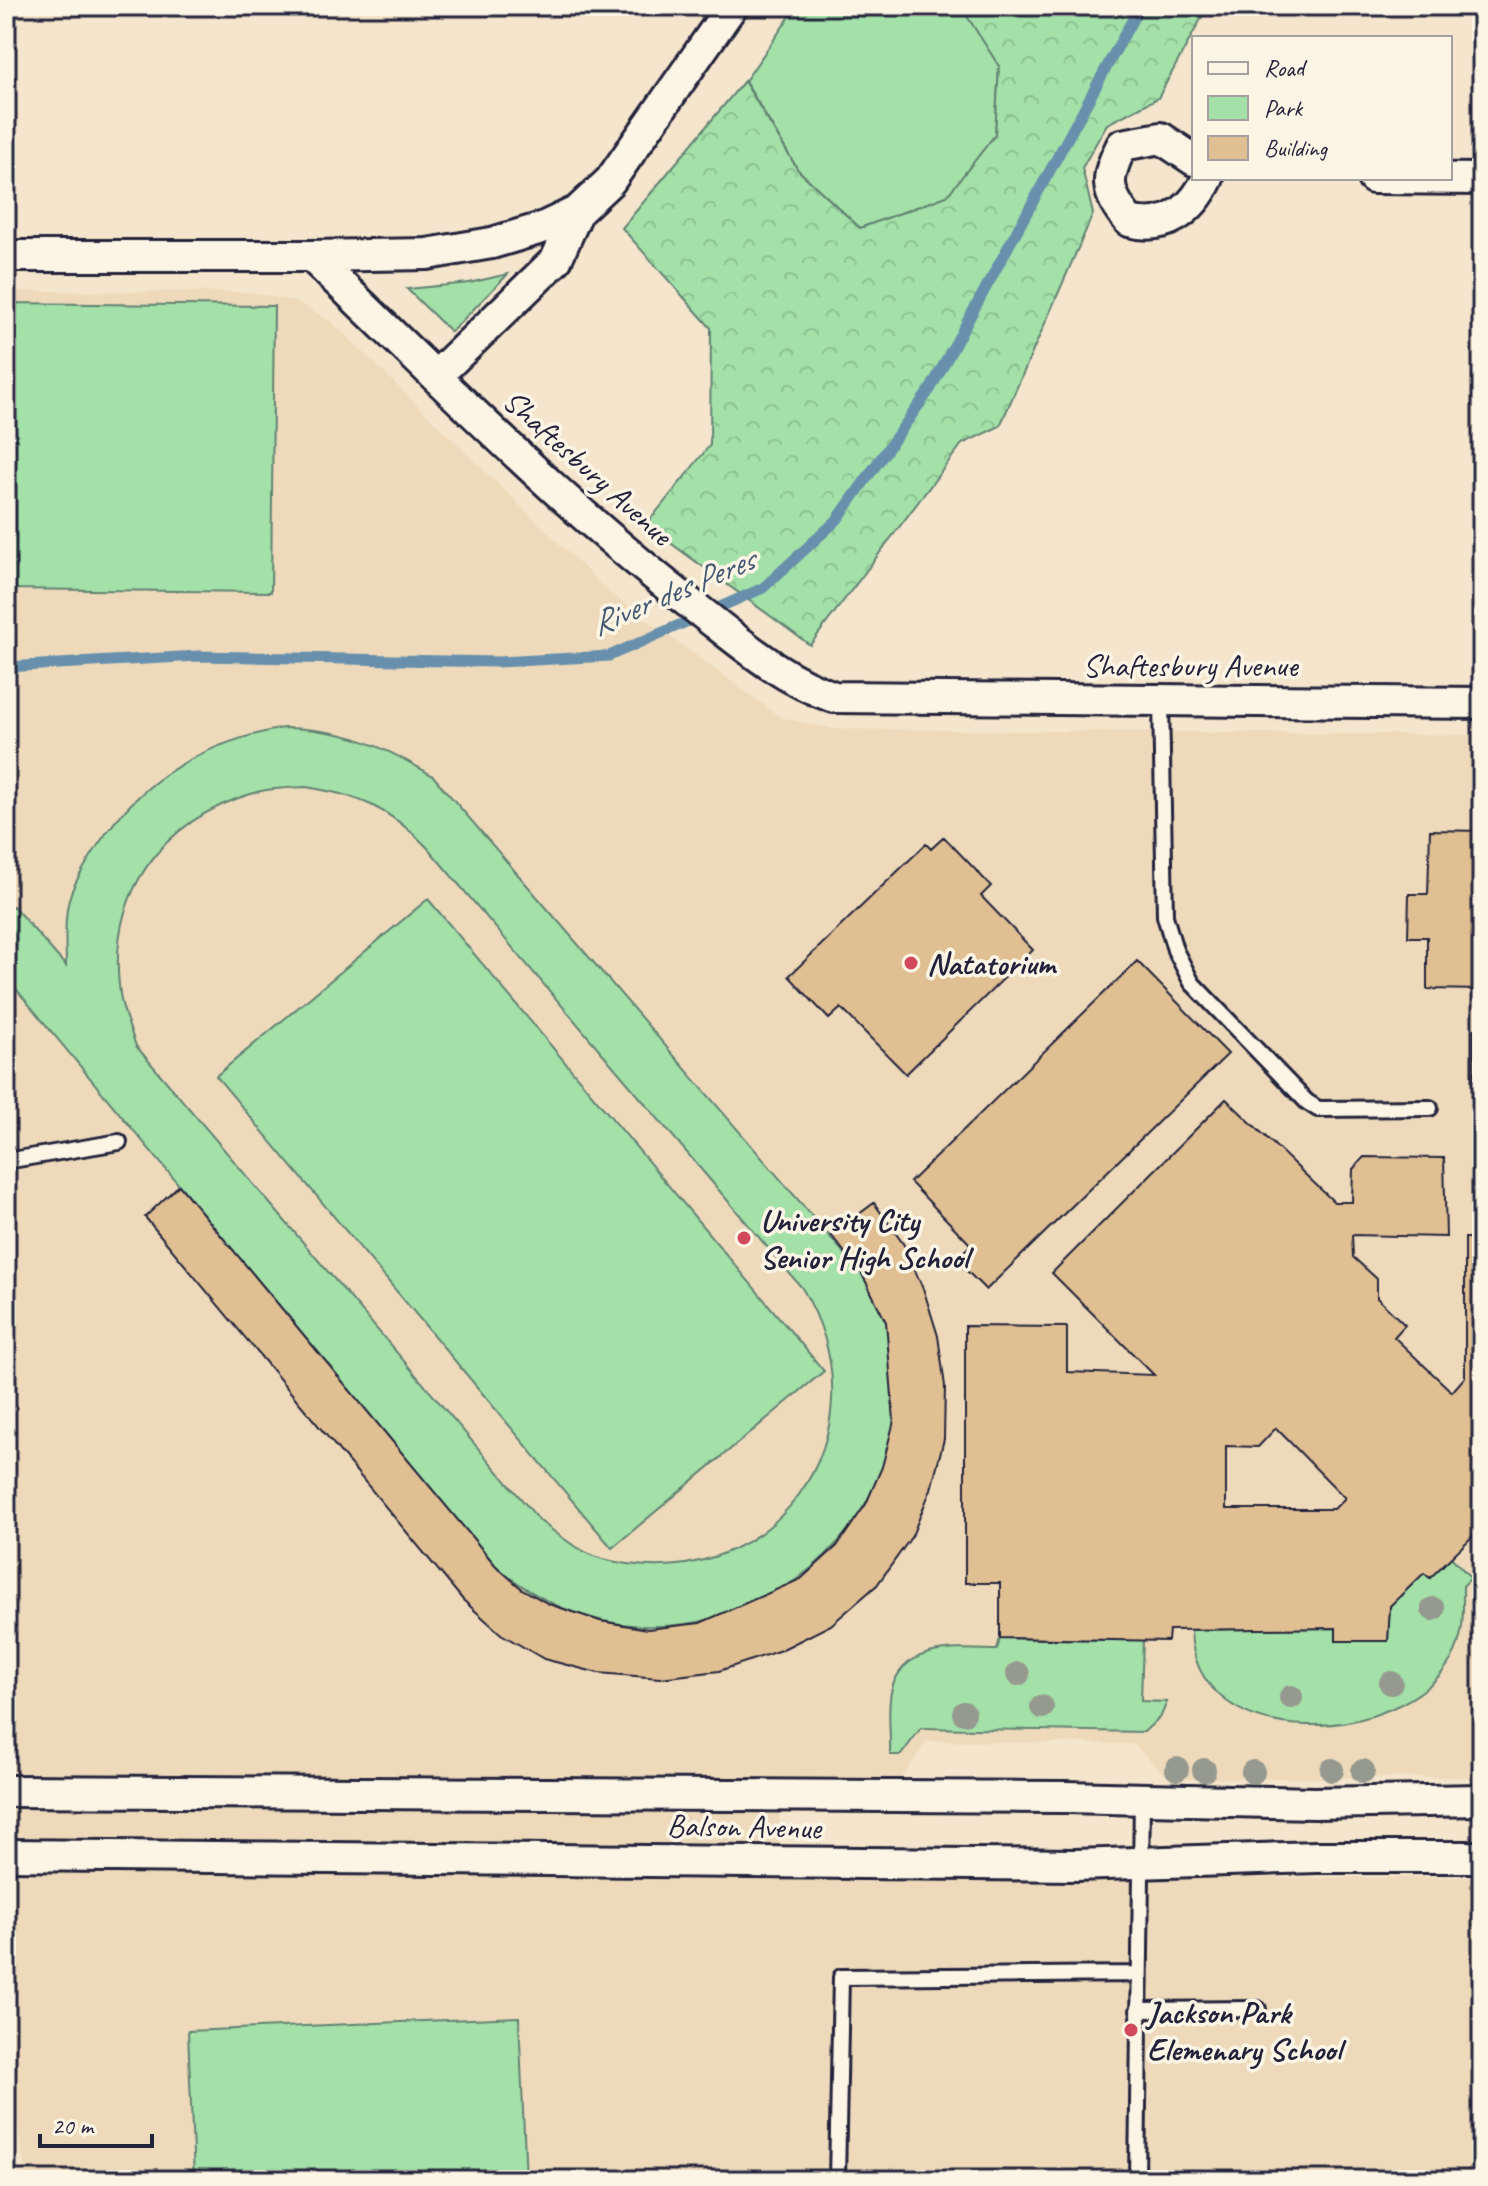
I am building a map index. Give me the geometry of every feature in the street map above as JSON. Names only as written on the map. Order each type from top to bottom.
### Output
[{"type":"street","points":[[6,256],[427,254],[492,243],[542,228],[578,211],[610,181],[732,6]]},
{"type":"street","points":[[1192,159],[1161,138],[1122,145],[1110,170],[1111,198],[1129,221],[1159,224],[1184,213],[1200,195],[1207,180]]},
{"type":"street","points":[[1452,179],[1482,179]]},
{"type":"street","points":[[436,376],[556,260],[578,211]]},
{"type":"street","name":"Shaftesbury Avenue","points":[[311,256],[621,551],[801,686],[834,697],[1482,703]]},
{"type":"street","name":"Balson Avenue","points":[[6,1791],[1142,1798],[1315,1803],[1482,1800]]},
{"type":"street","name":"Balson Avenue","points":[[6,1855],[1140,1863],[1317,1857],[1482,1857]]},
{"type":"lane","points":[[1161,701],[1165,916],[1175,950],[1192,983],[1307,1102],[1318,1109],[1430,1108]]},
{"type":"lane","points":[[6,1161],[119,1142]]},
{"type":"lane","points":[[1137,2180],[1142,1798]]},
{"type":"lane","points":[[837,2180],[841,1977],[1139,1974]]},
{"type":"lane","points":[[1138,2010],[1258,2009]]},
{"type":"shaded area","name":"University City Senior High School","points":[[6,291],[251,292],[297,302],[332,322],[610,593],[782,718],[835,729],[1482,735],[1482,1777],[1176,1779],[1167,1777],[1133,1744],[927,1741],[899,1782],[779,1782],[780,1879],[1482,1877],[1482,2180],[27,2180],[6,2065]]},
{"type":"green space","points":[[797,6],[965,6],[964,10],[999,66],[995,135],[947,196],[860,228],[798,170],[745,81]]},
{"type":"green space","points":[[965,6],[1208,6],[1158,98],[1107,124],[1082,168],[1093,214],[1000,426],[962,444],[810,645],[646,525],[710,445],[711,328],[622,228],[744,81],[798,170],[860,228],[947,196],[995,135],[999,66],[963,10]]},
{"type":"green space","points":[[508,274],[451,332],[407,289],[469,283]]},
{"type":"green space","points":[[6,303],[274,306],[271,592],[6,589]]},
{"type":"green space","points":[[283,728],[344,735],[379,747],[433,776],[862,1274],[887,1323],[895,1406],[877,1480],[838,1542],[782,1589],[715,1618],[641,1626],[567,1610],[496,1566],[6,977],[6,912],[13,906],[66,966],[66,920],[71,893],[98,845],[116,821],[155,782],[178,767],[227,743]],"holes":[[[306,787],[341,794],[372,805],[399,822],[426,846],[802,1288],[826,1343],[832,1398],[822,1450],[799,1495],[763,1531],[717,1556],[663,1566],[594,1556],[540,1521],[136,1046],[121,1000],[118,963],[121,928],[131,896],[146,868],[166,843],[192,822],[222,805],[257,792]]]},
{"type":"green space","points":[[428,899],[824,1371],[612,1548],[216,1076]]},
{"type":"green space","points":[[1451,1557],[1471,1578],[1463,1586],[1462,1623],[1456,1649],[1427,1687],[1391,1709],[1349,1722],[1304,1725],[1262,1718],[1226,1701],[1201,1672],[1191,1630],[1336,1628],[1336,1641],[1388,1641],[1390,1606],[1424,1573],[1430,1578]]},
{"type":"green space","points":[[1000,1638],[1143,1640],[1141,1701],[1167,1702],[1161,1716],[1144,1732],[921,1728],[901,1755],[890,1755],[891,1692],[897,1676],[907,1664],[919,1656],[934,1652],[997,1650]]},
{"type":"green space","points":[[519,2017],[526,2180],[194,2180],[188,2031]]},
{"type":"building","points":[[1430,830],[1482,831],[1482,990],[1427,989],[1427,937],[1408,937],[1409,894],[1428,894]]},
{"type":"building","name":"Natatorium","points":[[944,837],[991,886],[981,896],[1033,950],[906,1074],[841,1008],[829,1019],[789,976],[926,844],[931,849]]},
{"type":"building","points":[[1137,961],[1228,1054],[986,1290],[955,1259],[971,1245],[910,1182]]},
{"type":"building","points":[[1474,1029],[1482,1029],[1482,1527],[1430,1578],[1424,1573],[1390,1606],[1388,1641],[1336,1641],[1336,1628],[1169,1630],[1168,1641],[1000,1638],[1000,1583],[965,1583],[965,1326],[1067,1327],[1067,1372],[1154,1375],[1052,1273],[1226,1099],[1334,1202],[1352,1202],[1353,1169],[1364,1157],[1444,1158],[1446,1237],[1352,1235],[1353,1257],[1377,1279],[1377,1298],[1405,1325],[1394,1337],[1452,1392],[1465,1377],[1465,1238],[1473,1238]],"holes":[[[1276,1428],[1345,1498],[1334,1509],[1226,1509],[1226,1446],[1258,1447]]]},
{"type":"building","points":[[179,1185],[496,1566],[522,1589],[549,1604],[600,1621],[648,1629],[700,1623],[801,1579],[837,1546],[866,1504],[882,1467],[894,1421],[886,1322],[862,1274],[831,1235],[874,1203],[904,1245],[924,1291],[938,1336],[945,1386],[944,1439],[931,1489],[912,1536],[877,1585],[831,1625],[781,1650],[719,1671],[660,1678],[598,1673],[544,1659],[501,1634],[463,1600],[145,1217]]},
{"type":"waterway","name":"River des Peres","points":[[6,667],[198,656],[497,662],[609,656],[763,588],[837,520],[931,388],[1140,6]]},
{"type":"place","name":"Natatorium","points":[[911,963]]},
{"type":"place","name":"University City Senior High School","points":[[744,1238]]},
{"type":"place","name":"Jackson Park Elemenary School","points":[[1131,2030]]}]
